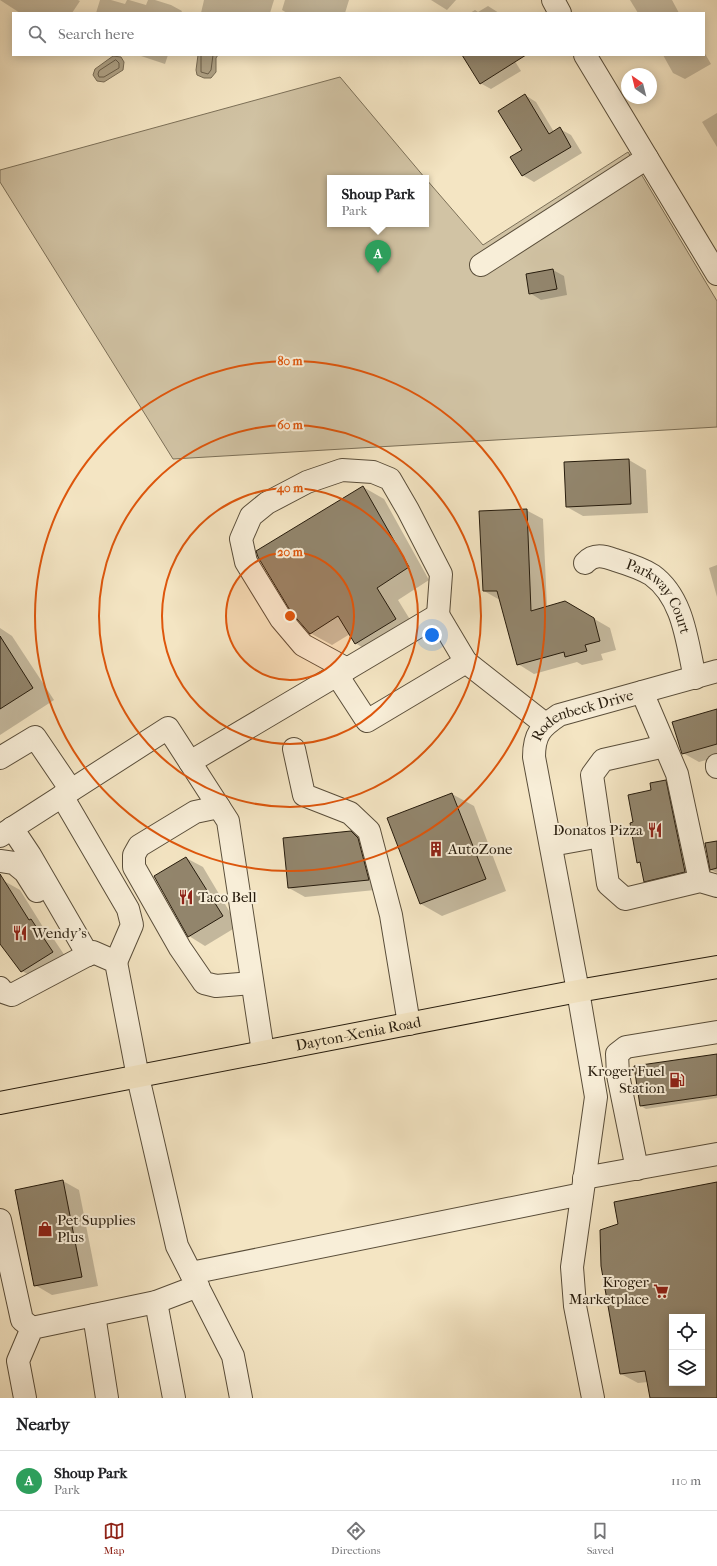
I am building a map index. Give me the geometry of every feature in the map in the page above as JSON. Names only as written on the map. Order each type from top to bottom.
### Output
[{"type":"main road","name":"Dayton-Xenia Road","points":[[0,1103],[578,991],[717,967]]},
{"type":"street","points":[[552,0],[559,12]]},
{"type":"street","points":[[586,56],[717,274]]},
{"type":"street","points":[[481,265],[647,158]]},
{"type":"street","points":[[466,662],[367,721],[342,672],[303,645],[282,619],[246,562],[241,538],[251,516],[266,503],[307,482],[342,470],[373,472],[390,479],[441,574],[438,615],[466,662],[545,724]]},
{"type":"street","name":"Parkway Court","points":[[585,563],[588,559],[594,556],[603,556],[633,565],[652,575],[663,584],[672,596],[680,612],[695,678]]},
{"type":"street","points":[[190,762],[438,615]]},
{"type":"street","name":"Rodenbeck Drive","points":[[592,1398],[575,1306],[572,1267],[596,1097],[578,991],[534,756],[534,747],[536,737],[545,724],[559,715],[717,671]]},
{"type":"street","points":[[642,692],[677,774],[709,884],[625,899],[608,884],[592,775],[603,760],[665,746]]},
{"type":"street","points":[[116,962],[90,953],[61,909],[30,855],[6,832],[168,728],[228,821],[263,1052]]},
{"type":"street","points":[[0,758],[35,737],[67,793],[128,909],[132,925],[116,962],[138,1077],[177,1246],[233,1356],[241,1398]]},
{"type":"street","points":[[294,749],[304,795],[350,813],[369,831],[390,915],[409,1024]]},
{"type":"street","points":[[219,807],[195,812],[139,846],[134,855],[134,867],[180,948],[204,983],[216,986],[252,983]]},
{"type":"street","points":[[551,845],[601,836]]},
{"type":"street","points":[[0,861],[14,863],[25,872],[41,897],[61,909]]},
{"type":"street","points":[[6,991],[90,953]]},
{"type":"street","points":[[637,1168],[618,1075],[617,1054],[626,1046],[717,1032]]},
{"type":"street","points":[[32,1328],[156,1302],[195,1280],[583,1186],[637,1168],[717,1154]]},
{"type":"street","points":[[0,1220],[22,1320],[32,1328]]},
{"type":"street","points":[[156,1302],[174,1398]]},
{"type":"street","points":[[94,1314],[107,1398]]},
{"type":"street","points":[[25,1398],[18,1361],[32,1328]]},
{"type":"shaded area","points":[[340,77],[422,175],[327,175],[327,227],[429,227],[429,182],[483,245],[628,152],[717,301],[717,427],[173,459],[0,182],[0,170]]},
{"type":"water","points":[[113,56],[121,57],[124,62],[123,70],[104,82],[97,81],[93,75],[95,69]]},
{"type":"water","points":[[198,56],[217,56],[216,72],[211,78],[204,78],[197,75],[196,70]]},
{"type":"building","points":[[463,56],[524,56],[480,84]]},
{"type":"building","points":[[525,94],[549,134],[560,127],[571,147],[522,176],[510,157],[522,150],[498,111]]},
{"type":"building","points":[[553,269],[557,289],[529,294],[526,274]]},
{"type":"building","points":[[629,459],[631,504],[566,507],[564,462]]},
{"type":"building","points":[[363,486],[409,567],[377,588],[396,619],[355,644],[338,616],[310,634],[291,612],[258,557],[256,551]]},
{"type":"building","points":[[527,509],[531,611],[565,601],[594,618],[600,641],[585,645],[587,651],[565,657],[564,652],[517,665],[497,591],[483,591],[479,511]]},
{"type":"building","points":[[0,636],[33,688],[0,709]]},
{"type":"building","points":[[717,709],[717,744],[682,754],[672,722]]},
{"type":"building","points":[[666,780],[685,872],[644,882],[640,862],[637,863],[630,823],[633,822],[628,795],[651,790],[650,783]]},
{"type":"building","name":"AutoZone","points":[[452,793],[486,879],[420,904],[387,818]]},
{"type":"building","points":[[351,831],[358,838],[369,880],[288,888],[283,838]]},
{"type":"building","points":[[717,841],[717,868],[710,870],[705,843]]},
{"type":"building","name":"Taco Bell","points":[[186,857],[223,916],[188,937],[154,876]]},
{"type":"building","name":"Wendy's","points":[[0,874],[29,920],[31,919],[53,952],[21,972],[0,944]]},
{"type":"building","name":"Kroger Fuel Station","points":[[717,1054],[717,1095],[640,1106],[634,1066]]},
{"type":"building","points":[[63,1180],[82,1277],[34,1286],[15,1190]]},
{"type":"building","name":"Kroger Marketplace","points":[[717,1182],[717,1398],[650,1398],[645,1371],[620,1374],[601,1266],[600,1230],[618,1224],[614,1202]]},
{"type":"place","name":"Shoup Park","points":[[378,273]]},
{"type":"place","name":"Donatos Pizza","points":[[655,830]]},
{"type":"place","name":"AutoZone","points":[[436,849]]},
{"type":"place","name":"Taco Bell","points":[[186,897]]},
{"type":"place","name":"Wendy's","points":[[20,933]]},
{"type":"place","name":"Kroger Fuel Station","points":[[677,1080]]},
{"type":"place","name":"Pet Supplies Plus","points":[[45,1229]]},
{"type":"place","name":"Kroger Marketplace","points":[[661,1291]]}]
